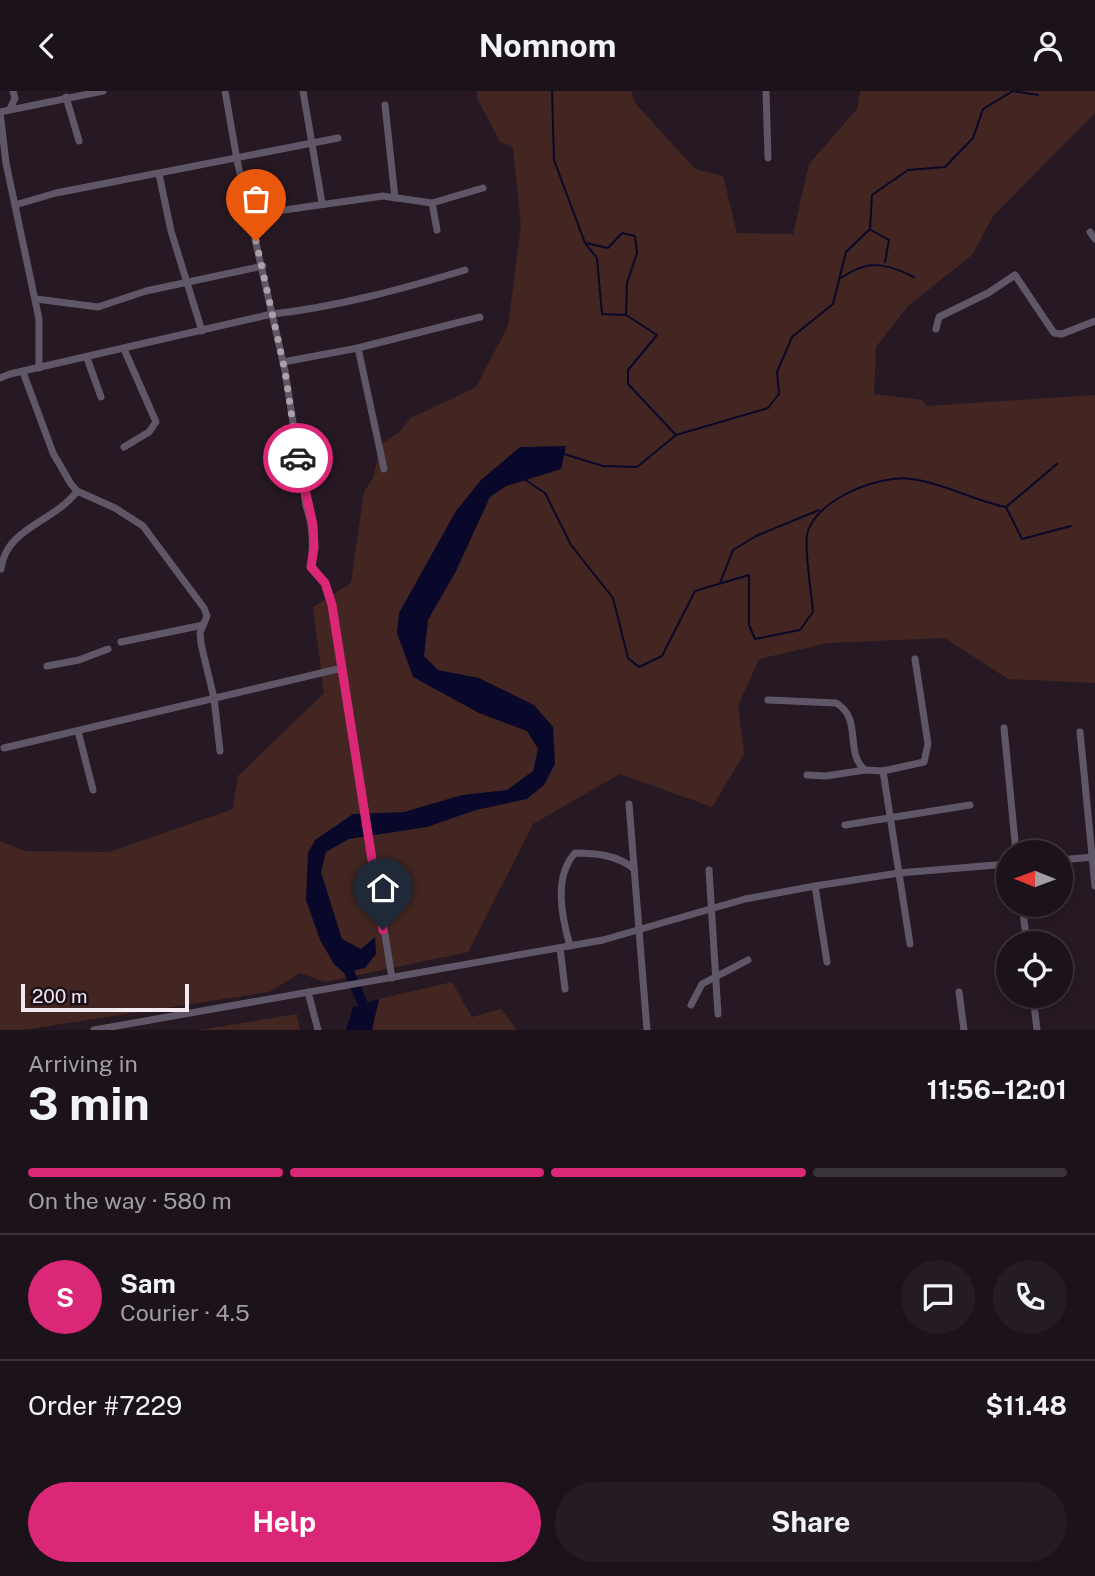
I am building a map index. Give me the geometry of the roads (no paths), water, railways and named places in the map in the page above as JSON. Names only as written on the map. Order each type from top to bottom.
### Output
[{"type":"street","points":[[10,109],[15,99],[13,91]]},
{"type":"street","points":[[39,368],[39,319],[36,299],[15,205],[0,112],[103,91]]},
{"type":"street","points":[[225,91],[237,160],[284,362],[306,506],[313,525],[311,567],[325,583],[332,605],[392,978]]},
{"type":"street","points":[[303,91],[322,203]]},
{"type":"street","points":[[765,91],[768,157]]},
{"type":"street","points":[[66,97],[79,141]]},
{"type":"street","points":[[385,105],[395,198]]},
{"type":"street","points":[[15,205],[338,138]]},
{"type":"street","points":[[159,174],[171,231],[189,281],[202,331]]},
{"type":"street","points":[[249,215],[383,195],[432,203],[483,188]]},
{"type":"street","points":[[432,203],[438,230]]},
{"type":"street","points":[[36,299],[97,307],[189,281],[263,266]]},
{"type":"street","points":[[0,378],[272,314],[306,310],[405,288],[464,270]]},
{"type":"street","points":[[936,329],[939,317],[988,293],[1015,275],[1054,333],[1062,334],[1095,321]]},
{"type":"street","points":[[284,362],[358,348],[480,317]]},
{"type":"street","points":[[358,348],[384,469]]},
{"type":"street","points":[[124,349],[156,422],[149,432],[124,447]]},
{"type":"street","points":[[87,358],[101,397]]},
{"type":"street","points":[[23,372],[53,453],[77,491],[115,508],[143,526],[204,608],[207,617],[202,625],[201,644],[214,698],[219,751]]},
{"type":"street","points":[[1,569],[4,553],[12,540],[62,509],[77,491]]},
{"type":"street","points":[[121,642],[202,625]]},
{"type":"street","points":[[47,666],[79,660],[108,649]]},
{"type":"street","points":[[807,775],[883,771],[925,762],[928,756],[915,659]]},
{"type":"street","points":[[4,748],[342,668]]},
{"type":"street","points":[[768,700],[836,703],[843,707],[850,719],[854,756],[865,770]]},
{"type":"street","points":[[1004,728],[1015,840]]},
{"type":"street","points":[[78,731],[93,790]]},
{"type":"street","points":[[1080,732],[1095,887]]},
{"type":"street","points":[[883,771],[910,944]]},
{"type":"street","points":[[629,804],[647,1030]]},
{"type":"street","points":[[845,825],[970,805]]},
{"type":"street","points":[[569,946],[561,915],[563,881],[569,860],[575,853],[593,853],[625,861],[634,869]]},
{"type":"street","points":[[1073,859],[1093,857]]},
{"type":"street","points":[[94,1030],[560,948],[640,932],[713,907],[815,886],[899,873],[996,865]]},
{"type":"street","points":[[709,870],[718,1014]]},
{"type":"street","points":[[815,886],[827,962]]},
{"type":"street","points":[[560,948],[565,989]]},
{"type":"street","points":[[691,1005],[702,984],[748,960]]},
{"type":"street","points":[[308,992],[318,1030]]},
{"type":"street","points":[[959,992],[964,1030]]},
{"type":"street","points":[[1034,1008],[1037,1030]]},
{"type":"waterway","points":[[552,91],[554,160],[585,243],[597,258],[602,314],[626,315],[657,335],[628,370],[628,384],[675,434]]},
{"type":"waterway","points":[[564,454],[603,466],[637,467],[676,435],[768,408],[779,394],[777,372],[792,337],[833,304],[846,252],[870,229],[872,195],[908,170],[945,167],[973,138],[983,109],[1013,91],[1038,95]]},
{"type":"waterway","points":[[871,230],[889,240],[885,262]]},
{"type":"waterway","points":[[586,243],[608,248],[622,233],[635,236],[637,253],[627,283],[626,315]]},
{"type":"waterway","points":[[841,278],[860,268],[877,265],[914,277]]},
{"type":"waterway","points":[[524,479],[545,493],[571,545],[613,598],[628,658],[639,667],[662,656],[695,591],[749,575],[749,625],[755,639],[800,630],[813,612],[807,558],[808,531],[814,519],[824,509],[852,491],[884,481],[912,479],[1006,507],[1057,464]]},
{"type":"waterway","points":[[1006,507],[1022,539],[1071,526]]},
{"type":"waterway","points":[[720,583],[733,550],[756,536],[819,510]]},
{"type":"waterway","points":[[344,960],[365,1009],[356,1030]]}]
